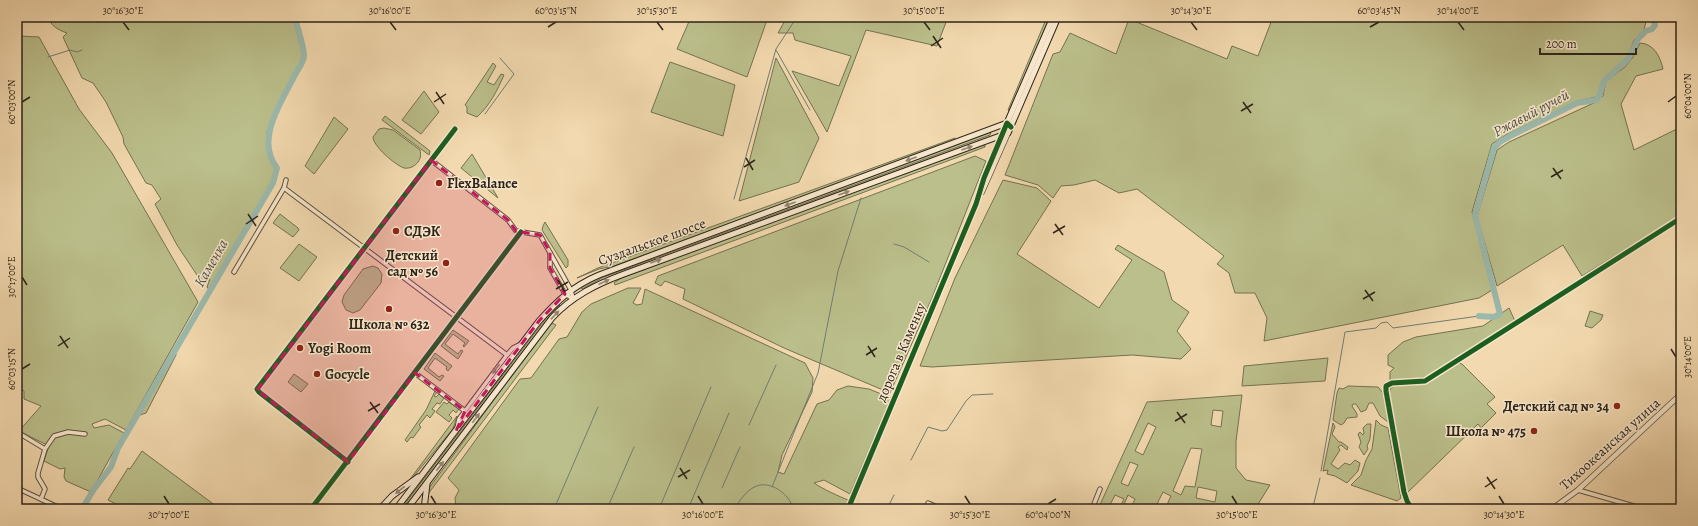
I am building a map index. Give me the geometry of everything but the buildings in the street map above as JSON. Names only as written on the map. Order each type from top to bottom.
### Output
[{"type":"main road","name":"дорога в Каменку","points":[[1008,133],[1009,125],[1053,17]]},
{"type":"main road","name":"дорога в Каменку","points":[[1009,125],[1058,17]]},
{"type":"main road","name":"Суздальское шоссе","points":[[396,509],[539,321],[565,294],[571,290],[599,275],[1009,125]]},
{"type":"main road","name":"Суздальское шоссе","points":[[407,509],[552,318],[573,299],[593,287],[631,271],[1008,133]]},
{"type":"main road","points":[[380,509],[392,496],[422,474]]},
{"type":"main road","points":[[424,509],[428,482]]},
{"type":"street","name":"дорога в Каменку","points":[[848,509],[976,204],[984,178],[1002,135],[1009,125]]},
{"type":"street","points":[[348,462],[257,390],[455,129]]},
{"type":"street","name":"дорога в Каменку","points":[[976,204],[989,180],[1008,133]]},
{"type":"street","points":[[431,160],[508,220],[516,231],[540,235],[571,290],[573,299]]},
{"type":"street","points":[[234,272],[284,188],[286,180]]},
{"type":"street","points":[[284,188],[507,355]]},
{"type":"street","points":[[1412,509],[1404,492],[1386,386],[1392,383],[1424,381],[1681,218]]},
{"type":"street","points":[[311,509],[521,232]]},
{"type":"street","points":[[550,252],[550,268],[565,294],[573,299]]},
{"type":"street","points":[[456,431],[459,419],[507,355],[513,348],[524,342]]},
{"type":"street","points":[[415,373],[465,411]]},
{"type":"street","name":"Тихоокеанская улица","points":[[1552,509],[1578,490],[1681,394]]},
{"type":"street","points":[[17,432],[45,449]]},
{"type":"street","points":[[40,499],[45,489],[38,477],[38,473],[45,449],[54,436],[68,432],[85,434]]},
{"type":"street","points":[[17,488],[62,509]]},
{"type":"street","points":[[1092,509],[1100,489]]},
{"type":"street","points":[[1578,490],[1644,509]]},
{"type":"street","points":[[928,503],[942,509]]},
{"type":"highlighted area","points":[[431,160],[508,220],[516,231],[540,235],[550,252],[550,268],[565,294],[539,321],[456,431],[465,411],[415,373],[348,462],[257,390]]},
{"type":"green space","points":[[48,17],[293,17],[303,56],[267,132],[274,163],[277,168],[273,183],[210,291],[207,287],[210,279],[203,284],[177,245],[155,204],[161,199],[152,185],[146,183],[124,144],[123,137],[106,102],[93,83],[82,78],[63,37],[67,33],[55,27]]},
{"type":"green space","points":[[691,17],[768,17],[747,77],[677,49]]},
{"type":"green space","points":[[787,17],[948,17],[937,46],[866,30],[827,132],[792,71],[839,86],[851,56],[795,40],[793,33],[778,33]]},
{"type":"green space","points":[[1047,17],[1050,17],[1010,111],[1008,110]]},
{"type":"green space","points":[[1273,17],[1647,17],[1644,30],[1634,40],[1627,58],[1602,80],[1599,93],[1596,97],[1577,101],[1506,135],[1492,144],[1472,212],[1492,290],[1479,298],[1264,341],[1267,318],[1255,293],[1235,293],[1229,273],[1217,264],[1224,256],[1137,189],[1119,193],[1095,180],[1074,185],[1061,186],[1053,198],[1038,185],[1005,175],[1053,54],[1060,52],[1070,33],[1116,54],[1129,19],[1227,59],[1232,46],[1258,56]]},
{"type":"green space","points":[[19,36],[39,37],[79,109],[112,153],[198,302],[126,430],[105,419],[92,424],[94,428],[109,425],[124,433],[91,492],[66,481],[64,477],[65,468],[60,469],[44,461],[49,446],[19,431],[41,406],[24,399],[24,391],[17,388],[17,44]]},
{"type":"green space","points":[[1640,43],[1653,48],[1658,55],[1663,69],[1636,76],[1621,104],[1634,150],[1681,127],[1681,215],[1582,276],[1563,245],[1497,286],[1477,216],[1497,150],[1509,142],[1598,101],[1603,96],[1606,81],[1625,67],[1633,57]]},
{"type":"green space","points":[[776,58],[819,138],[799,182],[739,201]]},
{"type":"green space","points":[[670,62],[735,85],[723,136],[651,112]]},
{"type":"green space","points":[[493,63],[496,66],[487,82],[494,85],[501,74],[504,75],[496,92],[486,108],[477,117],[467,113],[467,107],[465,105]]},
{"type":"green space","points":[[424,91],[439,112],[421,134],[402,120]]},
{"type":"green space","points":[[385,116],[430,151],[429,155],[382,120]]},
{"type":"green space","points":[[334,117],[348,129],[314,174],[305,166]]},
{"type":"green space","points":[[384,128],[393,130],[420,150],[420,158],[415,165],[410,168],[404,168],[380,150],[373,137],[379,129]]},
{"type":"green space","points":[[991,132],[990,135],[604,277],[582,289],[581,287],[602,276]]},
{"type":"green space","points":[[955,138],[955,140],[614,266],[599,269],[577,278],[598,268]]},
{"type":"green space","points":[[985,145],[985,147],[615,285],[614,283],[621,278],[944,157]]},
{"type":"green space","points":[[472,154],[498,198],[461,168]]},
{"type":"green space","points":[[975,156],[986,161],[932,298],[890,393],[784,348],[683,299],[685,289],[665,281],[661,286],[655,283],[658,276]]},
{"type":"green space","points":[[1003,180],[1037,188],[1051,201],[1017,254],[1099,308],[1132,260],[1115,249],[1118,245],[1164,272],[1172,300],[1189,312],[1177,331],[1191,349],[1181,359],[1132,355],[932,367],[920,366],[955,278]]},
{"type":"green space","points":[[280,214],[298,228],[299,230],[293,237],[273,223]]},
{"type":"green space","points":[[545,222],[568,260],[568,266],[566,268],[542,230]]},
{"type":"green space","points":[[299,244],[317,257],[299,281],[280,268]]},
{"type":"green space","points":[[373,266],[378,268],[382,274],[381,283],[360,310],[353,313],[346,310],[342,302],[344,295],[363,269]]},
{"type":"green space","points":[[628,288],[641,288],[633,303],[637,305],[642,304],[645,289],[805,363],[813,378],[812,392],[782,455],[778,472],[784,474],[817,404],[829,400],[837,390],[848,386],[869,389],[891,398],[850,494],[824,480],[814,483],[848,500],[845,509],[456,509],[455,498],[459,490],[448,478],[520,379],[531,378],[559,339],[567,337],[582,312],[591,304]]},
{"type":"green space","points":[[559,304],[560,305],[551,314],[403,509],[401,509],[550,313]]},
{"type":"green space","points":[[1509,308],[1515,321],[1429,376],[1423,378],[1390,381],[1390,372],[1394,368],[1388,365],[1388,355],[1403,342],[1416,337],[1483,326]]},
{"type":"green space","points":[[1590,311],[1603,315],[1601,320],[1592,328],[1585,326]]},
{"type":"green space","points":[[552,323],[556,325],[428,494],[429,488],[505,384]]},
{"type":"green space","points":[[453,330],[469,341],[464,347],[463,346],[465,343],[453,334],[445,344],[458,354],[461,350],[463,351],[458,359],[441,346]]},
{"type":"green space","points":[[175,350],[176,355],[146,413],[137,416]]},
{"type":"green space","points":[[435,353],[452,366],[448,371],[446,369],[447,367],[435,358],[428,368],[439,377],[442,375],[444,376],[440,381],[424,369]]},
{"type":"green space","points":[[1328,358],[1325,381],[1242,386],[1244,366]]},
{"type":"green space","points":[[1459,363],[1462,364],[1495,397],[1487,404],[1496,413],[1481,428],[1478,424],[1406,494],[1388,396],[1390,389],[1394,386],[1425,384]]},
{"type":"green space","points":[[294,374],[308,384],[301,392],[288,382]]},
{"type":"green space","points":[[1348,386],[1378,387],[1383,393],[1388,422],[1380,416],[1373,403],[1369,403],[1366,410],[1361,412],[1356,404],[1353,404],[1352,406],[1357,414],[1357,417],[1347,418],[1341,425],[1333,420],[1339,388],[1343,389]]},
{"type":"green space","points":[[435,391],[437,392],[434,396],[436,397],[439,394],[444,398],[440,404],[437,403],[432,409],[435,411],[430,418],[427,415],[419,425],[421,427],[413,438],[411,437],[407,442],[405,440],[426,410]]},
{"type":"green space","points":[[1242,395],[1236,441],[1236,468],[1246,480],[1270,485],[1255,509],[1165,509],[1171,496],[1163,492],[1155,508],[1156,509],[1130,509],[1135,499],[1128,495],[1123,507],[1127,509],[1119,509],[1124,499],[1115,495],[1108,509],[1098,509],[1147,402]],"holes":[[[1213,410],[1223,411],[1221,427],[1211,425]],[[1148,423],[1156,427],[1143,455],[1135,451]],[[1191,448],[1202,449],[1195,487],[1185,486],[1181,495],[1173,491]],[[1130,462],[1138,465],[1128,486],[1121,483]],[[1198,487],[1217,491],[1215,502],[1196,498]]]},
{"type":"green space","points":[[444,402],[447,404],[449,402],[459,409],[456,413],[453,410],[449,415],[452,418],[449,422],[436,412]]},
{"type":"green space","points":[[457,416],[453,429],[408,482]]},
{"type":"green space","points":[[1376,420],[1381,425],[1388,428],[1401,498],[1397,501],[1351,485],[1361,475],[1366,460],[1372,449]]},
{"type":"green space","points":[[1333,423],[1335,427],[1332,434],[1339,442],[1348,447],[1347,450],[1341,445],[1338,447],[1340,450],[1331,464],[1338,469],[1345,463],[1350,465],[1355,460],[1360,463],[1358,471],[1347,483],[1335,476],[1327,474],[1328,470],[1323,471]]},
{"type":"green space","points":[[1367,424],[1371,424],[1370,439],[1367,446],[1368,449],[1364,455],[1359,447],[1361,442],[1358,434],[1360,432],[1363,435],[1363,428]]},
{"type":"green space","points":[[142,451],[220,509],[126,509],[108,500],[128,468],[130,469]]},
{"type":"waterway","name":"Каменка","points":[[82,509],[94,489],[111,467],[118,448],[273,183],[277,168],[271,157],[268,145],[269,132],[278,107],[304,58],[303,47],[295,17]]},
{"type":"waterway","points":[[734,199],[776,49],[797,17]]},
{"type":"waterway","name":"Ржавый ручей","points":[[1479,316],[1494,317],[1500,314],[1475,215],[1494,148],[1500,142],[1512,135],[1577,103],[1596,100],[1599,97],[1604,81],[1628,59],[1638,39],[1655,25],[1653,17]]},
{"type":"waterway","points":[[48,57],[70,50],[77,52],[82,50]]},
{"type":"waterway","points":[[776,50],[810,110]]},
{"type":"waterway","points":[[485,114],[514,74],[500,58]]},
{"type":"waterway","points":[[772,487],[818,373],[838,271],[861,198]]},
{"type":"waterway","points":[[894,244],[904,247],[929,262]]},
{"type":"waterway","points":[[1321,471],[1345,332],[1376,328],[1381,323],[1387,322],[1393,328],[1479,316]]},
{"type":"waterway","points":[[749,425],[776,365]]},
{"type":"waterway","points":[[659,509],[711,387]]},
{"type":"waterway","points":[[911,460],[928,427],[942,431],[947,430],[966,401],[972,395],[993,394]]},
{"type":"waterway","points":[[554,509],[598,407]]},
{"type":"waterway","points":[[688,509],[729,413]]},
{"type":"waterway","points":[[607,509],[634,447]]},
{"type":"waterway","points":[[722,488],[740,447]]},
{"type":"waterway","points":[[1308,509],[1314,503],[1320,478]]},
{"type":"waterway","points":[[735,509],[748,491],[760,485],[771,486],[781,491],[789,499],[793,509]]},
{"type":"waterway","points":[[887,509],[894,495]]},
{"type":"railway","points":[[17,34],[21,17]]},
{"type":"cycle path","points":[[848,509],[976,204],[984,178],[1007,123],[1011,127]]},
{"type":"cycle path","points":[[348,462],[257,389],[455,129]]},
{"type":"cycle path","points":[[1412,509],[1404,492],[1386,386],[1392,383],[1425,381],[1681,218]]},
{"type":"cycle path","points":[[311,509],[521,232]]},
{"type":"place","name":"FlexBalance","points":[[439,183]]},
{"type":"place","name":"СДЭК","points":[[396,231]]},
{"type":"place","name":"Детский сад № 56","points":[[446,263]]},
{"type":"place","name":"Школа № 632","points":[[389,309]]},
{"type":"place","name":"Yogi Room","points":[[300,348]]},
{"type":"place","name":"Gocycle","points":[[317,374]]},
{"type":"place","name":"Детский сад № 34","points":[[1617,406]]},
{"type":"place","name":"Школа № 475","points":[[1534,431]]}]
